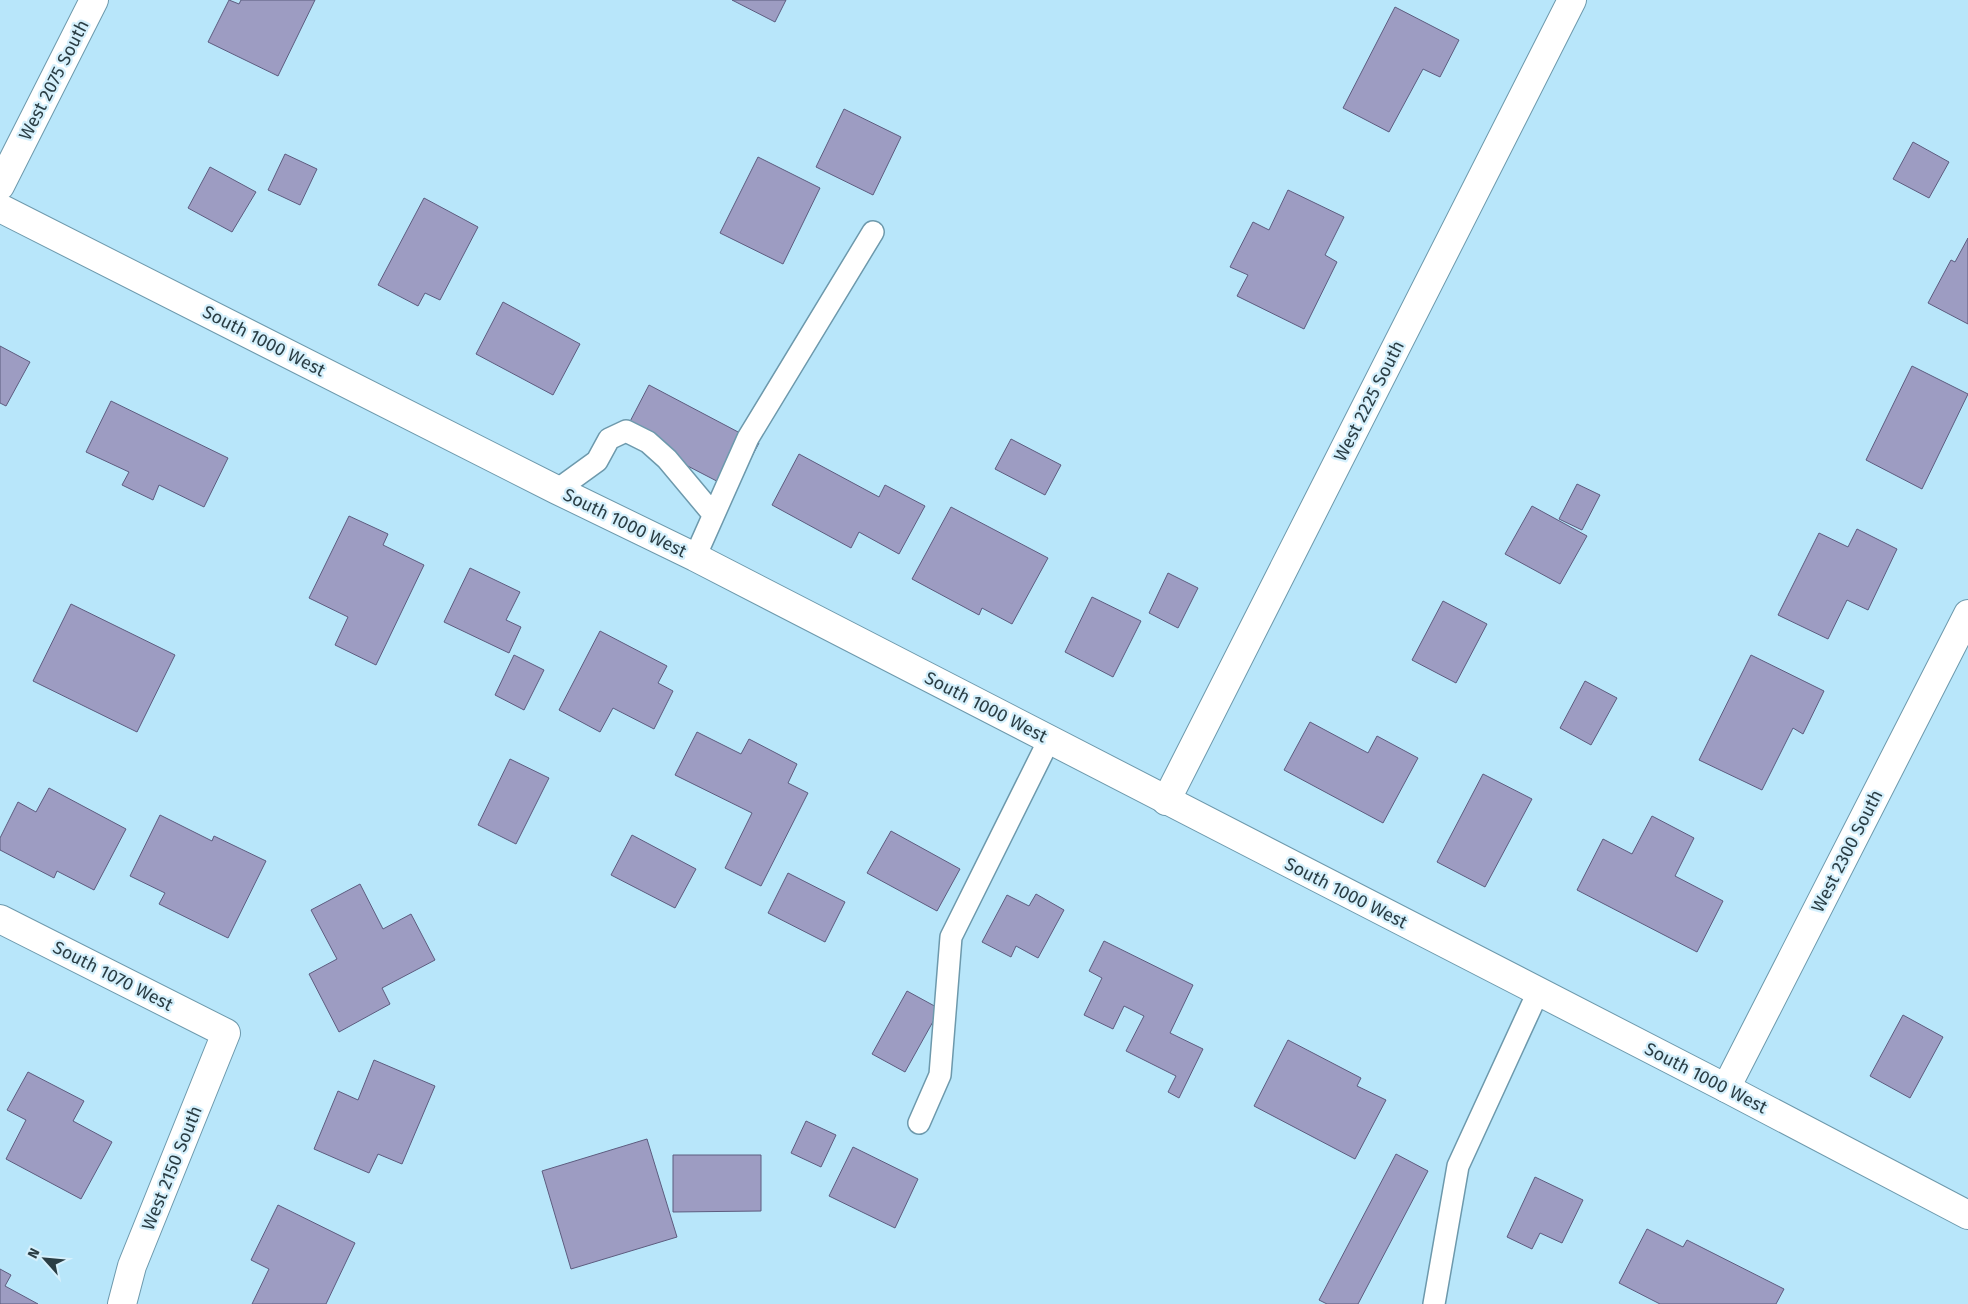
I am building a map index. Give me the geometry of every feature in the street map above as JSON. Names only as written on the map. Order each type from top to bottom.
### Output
[{"type":"main road","name":"West 2075 South","points":[[0,186],[94,0]]},
{"type":"main road","name":"West 2225 South","points":[[1166,801],[1572,0]]},
{"type":"main road","name":"South 1000 West","points":[[0,208],[556,490],[695,557],[1726,1088],[1968,1215]]},
{"type":"main road","name":"West 2300 South","points":[[1726,1088],[1968,614]]},
{"type":"main road","name":"South 1070 West","points":[[0,919],[226,1033]]},
{"type":"main road","name":"West 2150 South","points":[[122,1304],[132,1266],[226,1033]]},
{"type":"lane","points":[[695,557],[748,438],[873,232]]},
{"type":"lane","points":[[556,490],[596,461],[609,439],[626,431],[648,442],[667,459],[713,514]]},
{"type":"lane","points":[[919,1123],[940,1075],[952,938],[1049,740]]},
{"type":"lane","points":[[1434,1304],[1458,1166],[1538,992]]},
{"type":"building","points":[[229,0],[239,4],[241,0],[315,0],[278,76],[208,42]]},
{"type":"building","points":[[732,0],[786,0],[775,22]]},
{"type":"building","points":[[1395,7],[1459,40],[1440,77],[1423,69],[1389,132],[1343,108]]},
{"type":"building","points":[[844,109],[901,137],[873,195],[816,167]]},
{"type":"building","points":[[1913,142],[1949,162],[1929,198],[1893,179]]},
{"type":"building","points":[[285,154],[317,169],[300,205],[268,190]]},
{"type":"building","points":[[758,157],[820,188],[783,264],[720,233]]},
{"type":"building","points":[[210,167],[256,192],[232,232],[188,208]]},
{"type":"building","points":[[1288,190],[1344,217],[1325,255],[1337,262],[1304,329],[1237,296],[1248,275],[1230,267],[1253,222],[1269,230]]},
{"type":"building","points":[[424,198],[478,227],[440,300],[425,293],[418,306],[378,285]]},
{"type":"building","points":[[1968,238],[1968,324],[1928,303],[1951,260],[1955,262]]},
{"type":"building","points":[[503,302],[580,344],[553,395],[476,354]]},
{"type":"building","points":[[0,346],[30,362],[6,406],[0,403]]},
{"type":"building","points":[[1912,366],[1968,394],[1922,489],[1866,460]]},
{"type":"building","points":[[649,385],[759,443],[734,490],[624,433]]},
{"type":"building","points":[[111,401],[228,458],[204,507],[159,485],[153,500],[122,485],[129,472],[86,452]]},
{"type":"building","points":[[1011,439],[1061,465],[1045,495],[995,469]]},
{"type":"building","points":[[799,454],[879,497],[885,485],[925,506],[899,554],[859,532],[851,548],[772,505]]},
{"type":"building","points":[[1577,484],[1600,495],[1582,530],[1559,519]]},
{"type":"building","points":[[1532,506],[1587,536],[1560,584],[1505,554]]},
{"type":"building","points":[[951,507],[1048,558],[1012,624],[982,608],[979,615],[912,579]]},
{"type":"building","points":[[349,516],[388,534],[383,545],[424,565],[376,665],[335,645],[348,617],[309,598]]},
{"type":"building","points":[[1857,529],[1897,549],[1868,610],[1847,600],[1828,639],[1778,615],[1819,533],[1848,547]]},
{"type":"building","points":[[470,568],[520,592],[506,620],[521,627],[509,653],[444,622]]},
{"type":"building","points":[[1168,573],[1198,588],[1178,628],[1149,613]]},
{"type":"building","points":[[1092,597],[1141,621],[1113,677],[1065,652]]},
{"type":"building","points":[[1443,601],[1487,624],[1456,683],[1412,660]]},
{"type":"building","points":[[71,604],[175,655],[137,732],[33,681]]},
{"type":"building","points":[[600,631],[667,666],[658,683],[673,691],[654,729],[613,708],[600,732],[559,710]]},
{"type":"building","points":[[514,655],[544,670],[524,710],[495,695]]},
{"type":"building","points":[[1751,655],[1824,691],[1803,734],[1793,728],[1762,790],[1699,760]]},
{"type":"building","points":[[1585,681],[1617,698],[1591,745],[1560,728]]},
{"type":"building","points":[[1310,722],[1368,753],[1377,736],[1418,758],[1383,823],[1284,770]]},
{"type":"building","points":[[697,732],[741,754],[749,739],[797,764],[788,783],[808,793],[761,886],[725,868],[752,813],[675,775]]},
{"type":"building","points":[[510,759],[549,778],[516,844],[478,825]]},
{"type":"building","points":[[1483,774],[1532,799],[1485,887],[1437,862]]},
{"type":"building","points":[[49,788],[126,829],[94,890],[57,871],[54,878],[0,850],[0,838],[18,802],[36,812]]},
{"type":"building","points":[[160,815],[212,841],[214,836],[266,861],[228,938],[159,904],[165,893],[130,876]]},
{"type":"building","points":[[1652,816],[1694,838],[1675,876],[1723,901],[1697,952],[1577,890],[1603,839],[1632,854]]},
{"type":"building","points":[[891,831],[960,869],[937,911],[867,873]]},
{"type":"building","points":[[632,835],[696,869],[675,908],[611,875]]},
{"type":"building","points":[[788,873],[845,902],[825,942],[768,913]]},
{"type":"building","points":[[360,884],[383,929],[411,914],[435,960],[382,988],[390,1004],[339,1032],[309,974],[337,959],[311,910]]},
{"type":"building","points":[[1036,894],[1064,910],[1038,958],[1016,946],[1011,957],[982,942],[1007,895],[1029,906]]},
{"type":"building","points":[[1104,941],[1193,985],[1170,1033],[1203,1049],[1179,1098],[1168,1092],[1176,1076],[1126,1051],[1144,1016],[1124,1006],[1113,1029],[1084,1015],[1102,978],[1089,971]]},
{"type":"building","points":[[907,991],[940,1009],[905,1072],[872,1054]]},
{"type":"building","points":[[1903,1015],[1943,1037],[1910,1098],[1870,1076]]},
{"type":"building","points":[[1288,1040],[1361,1078],[1357,1086],[1386,1100],[1355,1159],[1254,1106]]},
{"type":"building","points":[[374,1060],[435,1086],[402,1164],[378,1154],[369,1173],[314,1149],[338,1091],[358,1100]]},
{"type":"building","points":[[28,1072],[84,1101],[73,1121],[112,1142],[81,1199],[6,1159],[26,1120],[7,1110]]},
{"type":"building","points":[[806,1121],[836,1135],[821,1167],[791,1153]]},
{"type":"building","points":[[647,1139],[677,1237],[571,1269],[542,1171]]},
{"type":"building","points":[[853,1147],[918,1179],[895,1228],[829,1196]]},
{"type":"building","points":[[1396,1154],[1428,1171],[1358,1304],[1327,1304],[1319,1300]]},
{"type":"building","points":[[673,1155],[761,1155],[761,1211],[673,1212]]},
{"type":"building","points":[[1535,1177],[1583,1200],[1562,1243],[1540,1233],[1532,1249],[1507,1237]]},
{"type":"building","points":[[278,1205],[355,1243],[326,1304],[252,1304],[269,1269],[251,1260]]},
{"type":"building","points":[[1647,1229],[1683,1247],[1687,1240],[1784,1289],[1776,1304],[1660,1304],[1619,1283]]},
{"type":"building","points":[[0,1269],[11,1275],[5,1286],[38,1304],[0,1304]]}]
